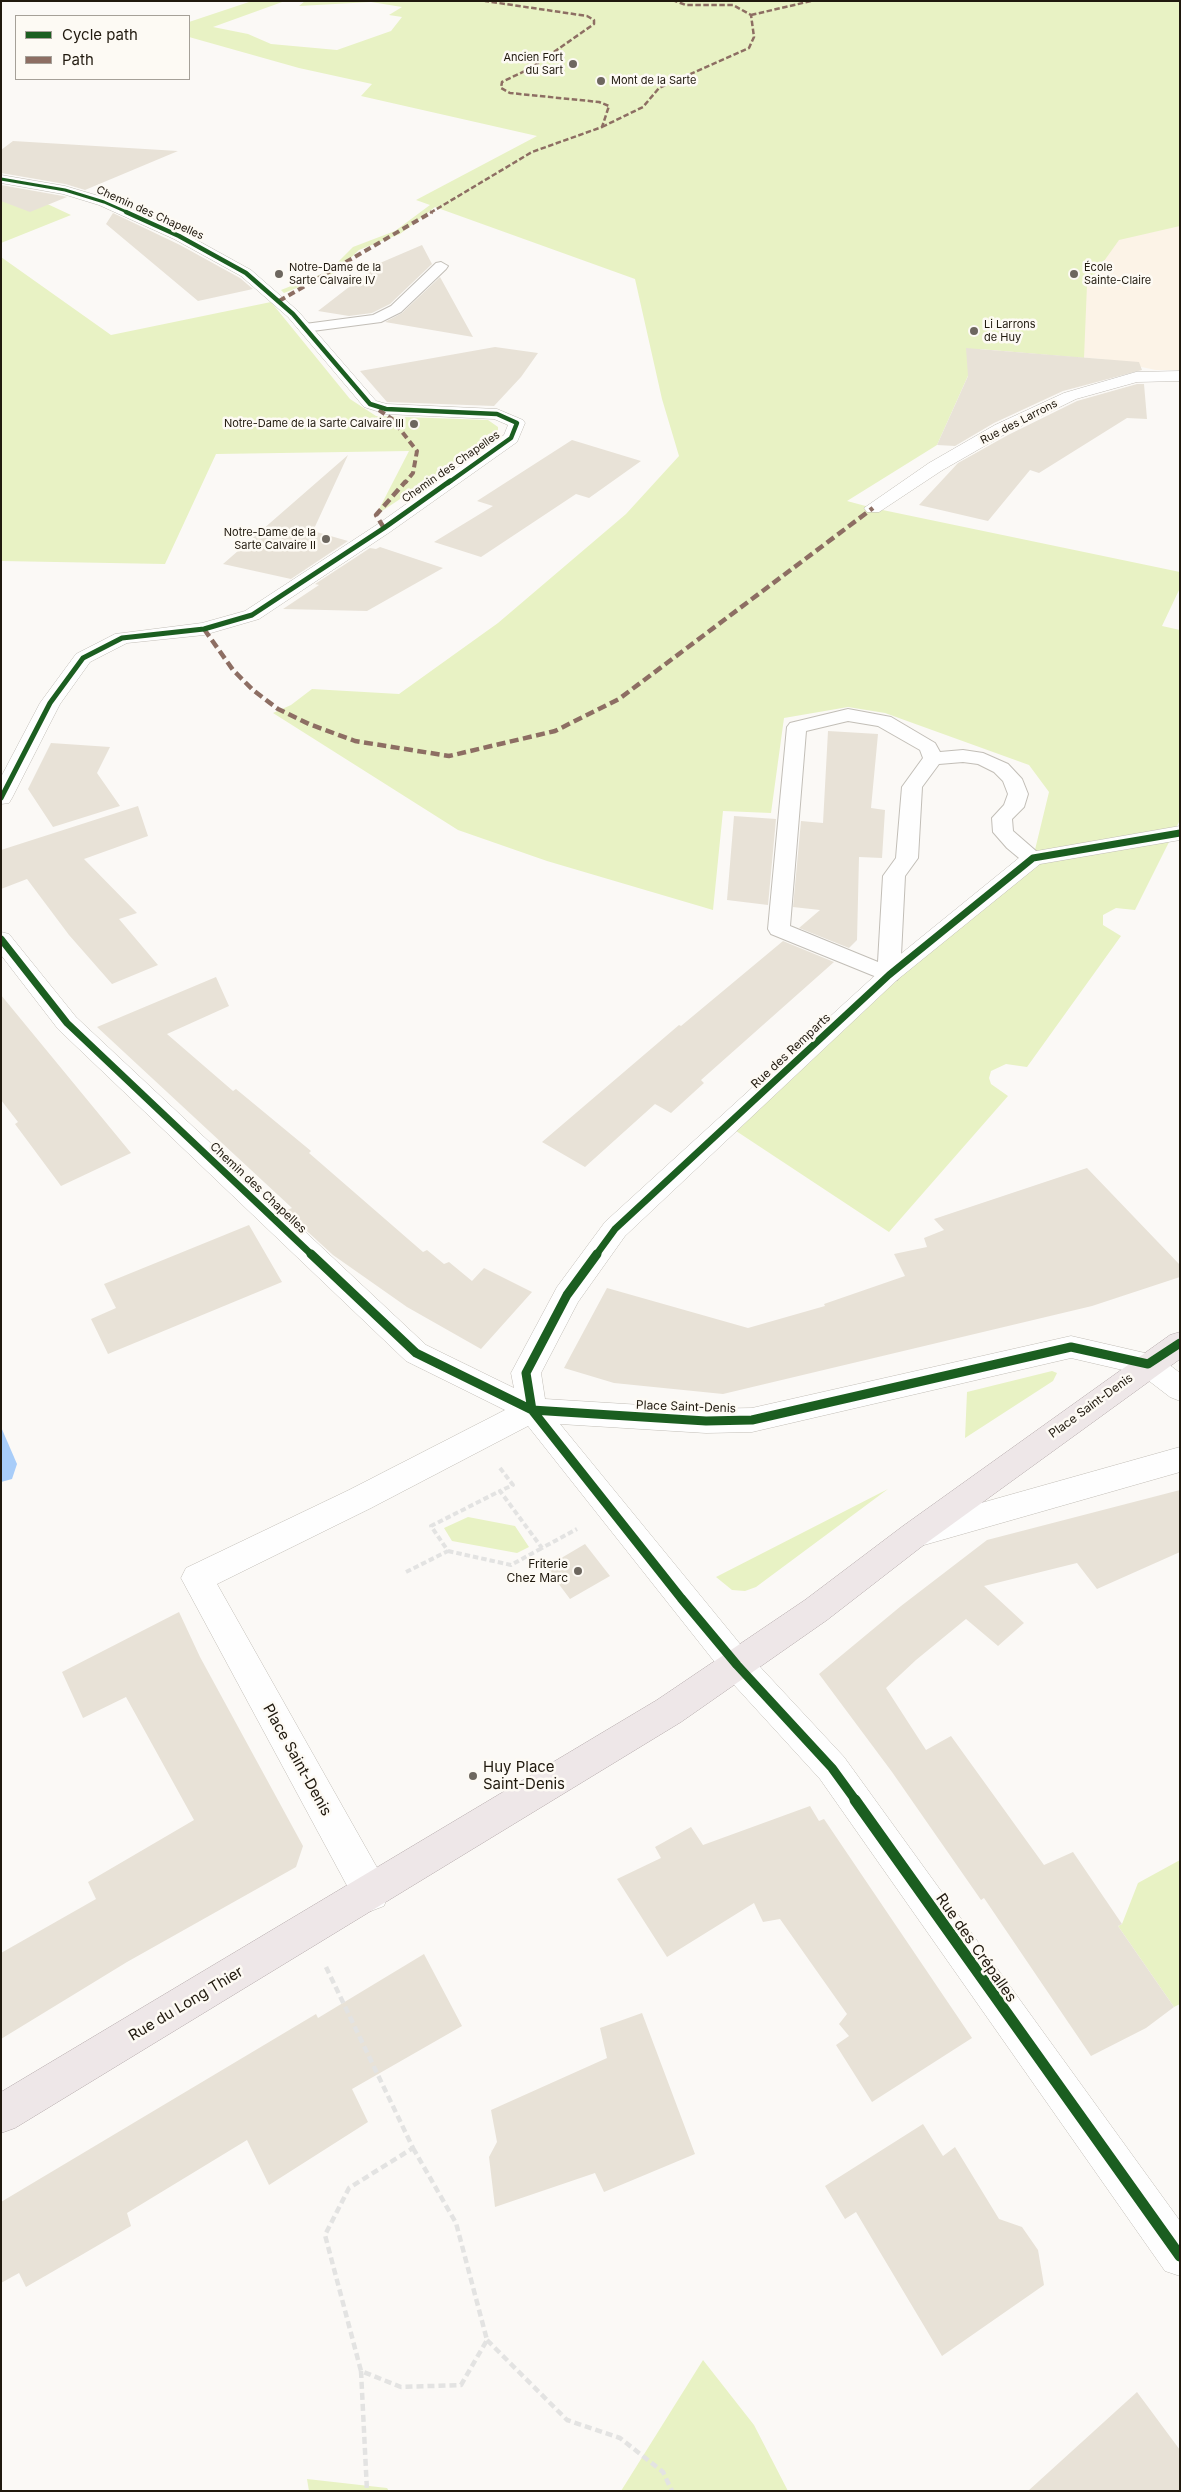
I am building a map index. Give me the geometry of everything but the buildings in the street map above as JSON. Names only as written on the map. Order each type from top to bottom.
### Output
[{"type":"main road","name":"Place Saint-Denis","points":[[371,1893],[669,1710],[737,1665],[816,1610],[914,1535],[1148,1364],[1180,1343]]},
{"type":"main road","name":"Rue du Long Thier","points":[[1,2114],[371,1893]]},
{"type":"street","name":"Chemin des Chapelles","points":[[1,179],[65,190],[104,202],[179,236],[246,273],[280,301],[370,404],[386,409],[497,414],[517,423],[511,438],[384,528],[252,615],[204,629],[122,638],[83,658],[50,703],[1,798]]},
{"type":"street","name":"Rue des Larrons","points":[[873,508],[935,467],[1001,428],[1070,396],[1136,377],[1180,376]]},
{"type":"street","name":"Rue des Remparts","points":[[532,1410],[526,1373],[567,1295],[615,1229],[889,975],[1033,858],[1180,833]]},
{"type":"street","name":"Chemin des Chapelles","points":[[1,939],[67,1023],[416,1353],[532,1410]]},
{"type":"street","name":"Place Saint-Denis","points":[[371,1893],[196,1578],[360,1499],[532,1410],[706,1421],[752,1420],[1071,1347],[1148,1364],[1180,1389]]},
{"type":"street","points":[[532,1410],[681,1598],[737,1665]]},
{"type":"street","name":"Place Saint-Denis","points":[[914,1535],[1180,1459]]},
{"type":"street","name":"Rue des Crépalles","points":[[737,1665],[832,1768],[1180,2256]]},
{"type":"lane","points":[[305,328],[376,319],[396,309],[441,266]]},
{"type":"lane","points":[[848,715],[884,721],[928,746],[933,758],[912,787],[907,858],[894,876],[889,975],[779,929],[797,726],[848,715]]},
{"type":"lane","points":[[933,758],[963,756],[983,759],[1001,768],[1012,779],[1018,794],[1014,807],[1002,818],[1004,832],[1014,844],[1033,858]]},
{"type":"path","points":[[448,1551],[431,1526],[513,1485],[479,1437]]},
{"type":"path","points":[[500,1492],[542,1548]]},
{"type":"path","points":[[406,1572],[448,1551],[511,1565],[580,1528]]},
{"type":"path","points":[[307,1931],[344,2001],[413,2148],[456,2223],[487,2340],[567,2420],[620,2438],[663,2472],[672,2491]]},
{"type":"path","points":[[367,2491],[361,2371],[325,2235],[349,2188],[413,2148]]},
{"type":"path","points":[[361,2371],[401,2387],[460,2385],[487,2340]]},
{"type":"shaded area","name":"École Sainte-Claire","points":[[1180,211],[1180,370],[1156,370],[1102,359],[980,349],[987,237]]},
{"type":"green space","points":[[252,1],[285,1],[213,27],[248,34],[271,44],[337,50],[391,31],[402,17],[389,15],[402,7],[371,2],[299,6],[305,1],[1180,1],[1180,226],[1119,240],[1087,285],[1084,358],[980,349],[937,445],[847,501],[1180,572],[1180,588],[1162,626],[1180,630],[1180,820],[1135,910],[1116,908],[1103,915],[1103,925],[1121,936],[1027,1067],[1006,1064],[991,1071],[989,1078],[991,1084],[1008,1096],[889,1232],[727,1125],[1033,858],[1049,792],[1029,765],[885,713],[848,707],[784,718],[771,813],[723,811],[713,910],[547,861],[458,830],[273,713],[291,705],[312,689],[399,694],[498,623],[626,514],[679,456],[662,399],[635,279],[435,207],[400,234],[359,250],[335,273],[284,293],[281,290],[329,271],[353,247],[395,231],[430,205],[416,200],[537,136],[361,96],[372,84],[299,68],[190,37],[190,22]]},
{"type":"green space","points":[[13,188],[71,215],[1,243],[1,192]]},
{"type":"green space","points":[[1,257],[111,335],[271,302],[350,399],[376,416],[488,420],[498,427],[498,434],[376,515],[409,451],[216,454],[165,564],[1,561]]},
{"type":"green space","points":[[1052,1371],[1057,1373],[1053,1381],[965,1438],[967,1392]]},
{"type":"green space","points":[[888,1489],[756,1587],[745,1591],[732,1590],[716,1577]]},
{"type":"green space","points":[[468,1517],[515,1526],[529,1547],[517,1553],[452,1541],[444,1528]]},
{"type":"green space","points":[[1180,1860],[1180,2004],[1174,2007],[1118,1926],[1122,1924],[1138,1883]]},
{"type":"green space","points":[[703,2360],[754,2425],[788,2491],[621,2491]]},
{"type":"green space","points":[[307,2479],[387,2488],[389,2491],[309,2491]]},
{"type":"water","points":[[1,1427],[17,1464],[12,1479],[1,1482]]},
{"type":"marked path","points":[[279,301],[332,272],[532,152],[602,127],[609,106],[599,102],[510,93],[501,88],[502,82],[531,68],[594,24],[594,20],[587,16],[485,1]]},
{"type":"marked path","points":[[602,127],[643,107],[659,88],[749,48],[754,37],[751,15],[733,5],[686,5],[675,1]]},
{"type":"marked path","points":[[751,15],[811,1]]},
{"type":"marked path","points":[[379,410],[392,419],[417,451],[413,473],[376,515],[384,528]]},
{"type":"marked path","points":[[204,629],[233,670],[253,690],[278,709],[309,724],[355,741],[449,756],[555,731],[619,699],[873,508]]},
{"type":"cycle path","points":[[1,179],[65,190],[104,202],[179,236],[246,273],[293,314],[370,404],[386,409],[497,414],[517,423],[511,438],[384,528],[252,615],[204,629],[122,638],[83,658],[50,703],[1,798]]},
{"type":"cycle path","points":[[1180,833],[1033,858],[889,975],[615,1229],[567,1295],[526,1373],[532,1410],[681,1598],[737,1665],[832,1768],[1180,2256]]},
{"type":"cycle path","points":[[1,939],[67,1023],[416,1353],[532,1410],[706,1421],[752,1420],[1071,1347],[1148,1364],[1180,1343]]},
{"type":"place","name":"Ancien Fort du Sart","points":[[573,64]]},
{"type":"place","name":"Mont de la Sarte","points":[[601,81]]},
{"type":"place","name":"Notre-Dame de la Sarte Calvaire IV","points":[[279,274]]},
{"type":"place","name":"École Sainte-Claire","points":[[1074,274]]},
{"type":"place","name":"Li Larrons de Huy","points":[[974,331]]},
{"type":"place","name":"Notre-Dame de la Sarte Calvaire III","points":[[414,424]]},
{"type":"place","name":"Notre-Dame de la Sarte Calvaire II","points":[[326,539]]},
{"type":"place","name":"Friterie Chez Marc","points":[[578,1571]]},
{"type":"place","name":"Huy Place Saint-Denis","points":[[473,1776]]}]
